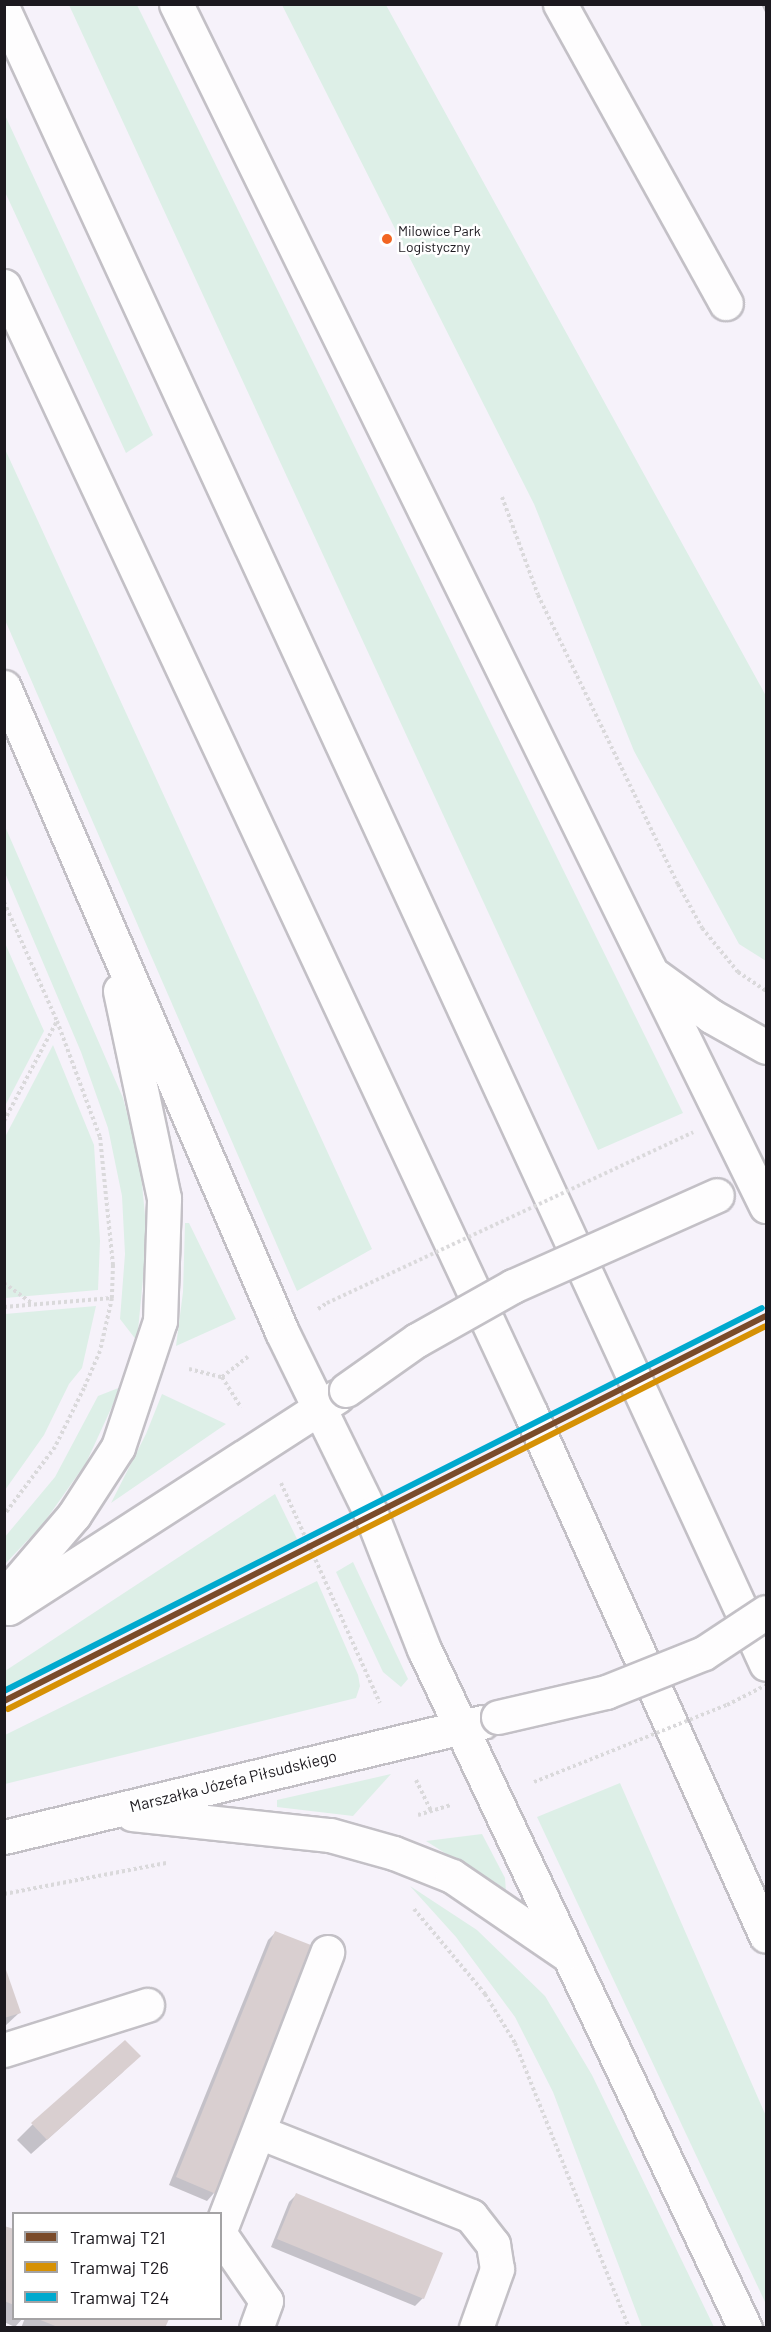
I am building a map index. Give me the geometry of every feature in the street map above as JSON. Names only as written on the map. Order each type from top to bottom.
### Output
[{"type":"main road","points":[[4,1611],[262,1441],[320,1409],[417,1340],[513,1286],[717,1194],[762,1186],[176,4]]},
{"type":"main road","points":[[560,4],[726,303]]},
{"type":"main road","points":[[4,11],[766,1664]]},
{"type":"main road","points":[[4,286],[531,1414],[766,1936]]},
{"type":"main road","points":[[4,687],[282,1332],[357,1482],[424,1649],[463,1727],[566,1954],[745,2328]]},
{"type":"main road","points":[[4,1597],[74,1515],[118,1447],[149,1361],[160,1321],[165,1198],[103,913]]},
{"type":"main road","points":[[656,976],[711,1016],[766,1047]]},
{"type":"main road","name":"Marszałka Józefa Piłsudskiego","points":[[4,1837],[617,1688],[704,1653],[766,1612]]},
{"type":"main road","points":[[108,1812],[330,1835],[394,1853],[452,1876],[566,1954]]},
{"type":"main road","points":[[222,2227],[327,1952]]},
{"type":"main road","points":[[4,2050],[147,2005]]},
{"type":"main road","points":[[259,2132],[471,2216],[493,2244],[497,2269],[476,2328]]},
{"type":"main road","points":[[222,2235],[266,2301],[256,2328]]},
{"type":"path","points":[[502,497],[538,595],[688,902],[702,928],[738,972],[766,991]]},
{"type":"path","points":[[4,902],[57,1021],[100,1137],[113,1265],[112,1298],[100,1351],[55,1448],[4,1515]]},
{"type":"path","points":[[4,1121],[57,1021]]},
{"type":"path","points":[[327,1304],[693,1132]]},
{"type":"path","points":[[4,1283],[33,1305]]},
{"type":"path","points":[[4,1307],[112,1298]]},
{"type":"path","points":[[100,1351],[222,1377],[262,1441],[431,1810]]},
{"type":"path","points":[[534,1782],[727,1705],[766,1685]]},
{"type":"path","points":[[4,1894],[176,1860]]},
{"type":"path","points":[[409,1904],[466,1970],[515,2043],[629,2328]]},
{"type":"shaded area","points":[[69,5],[137,5],[683,1113],[598,1150]]},
{"type":"shaded area","points":[[282,5],[386,5],[766,696],[766,961],[739,944],[634,751],[534,504]]},
{"type":"shaded area","points":[[4,113],[153,435],[126,453],[5,192]]},
{"type":"shaded area","points":[[4,447],[372,1249],[297,1291],[5,620]]},
{"type":"shaded area","points":[[4,824],[123,1098],[140,1162],[147,1237],[137,1341],[120,1319],[125,1254],[122,1196],[108,1128],[81,1052],[5,873]]},
{"type":"shaded area","points":[[4,941],[44,1031],[5,1106],[4,1106]]},
{"type":"shaded area","points":[[53,1045],[94,1145],[100,1241],[98,1290],[5,1298],[5,1137]]},
{"type":"shaded area","points":[[185,1223],[189,1223],[236,1319],[176,1346],[183,1292]]},
{"type":"shaded area","points":[[96,1306],[82,1368],[69,1384],[44,1435],[5,1490],[5,1314]]},
{"type":"shaded area","points":[[121,1387],[86,1463],[43,1524],[5,1564],[4,1538],[55,1477],[98,1396]]},
{"type":"shaded area","points":[[162,1394],[226,1424],[111,1503],[146,1434]]},
{"type":"shaded area","points":[[275,1494],[298,1541],[5,1690],[5,1671]]},
{"type":"shaded area","points":[[353,1562],[408,1679],[401,1687],[383,1672],[336,1572]]},
{"type":"shaded area","points":[[317,1581],[358,1675],[360,1686],[356,1698],[5,1784],[5,1735]]},
{"type":"shaded area","points":[[391,1774],[353,1816],[277,1807],[277,1800]]},
{"type":"shaded area","points":[[620,1783],[766,2116],[766,2304],[537,1817]]},
{"type":"shaded area","points":[[482,1834],[505,1878],[506,1892],[426,1841]]},
{"type":"shaded area","points":[[410,1886],[477,1930],[545,1996],[592,2075],[714,2327],[642,2327],[553,2092],[515,2017],[456,1937]]},
{"type":"building","points":[[275,1931],[316,1947],[216,2194],[176,2177]]},
{"type":"building","points":[[4,1964],[21,2013],[4,2018]]},
{"type":"building","points":[[125,2040],[141,2056],[47,2140],[31,2123]]},
{"type":"building","points":[[296,2193],[443,2253],[424,2299],[277,2239]]},
{"type":"building","points":[[4,2226],[12,2228],[12,2304],[4,2301]]},
{"type":"building","points":[[40,2320],[169,2320],[165,2328],[60,2328]]},
{"type":"tram line","name":"T24","points":[[4,1691],[762,1308]]},
{"type":"tram line","name":"T21","points":[[4,1701],[766,1316]]},
{"type":"tram line","name":"T26","points":[[8,1709],[766,1326]]},
{"type":"place","name":"Milowice Park Logistyczny","points":[[387,239]]}]
